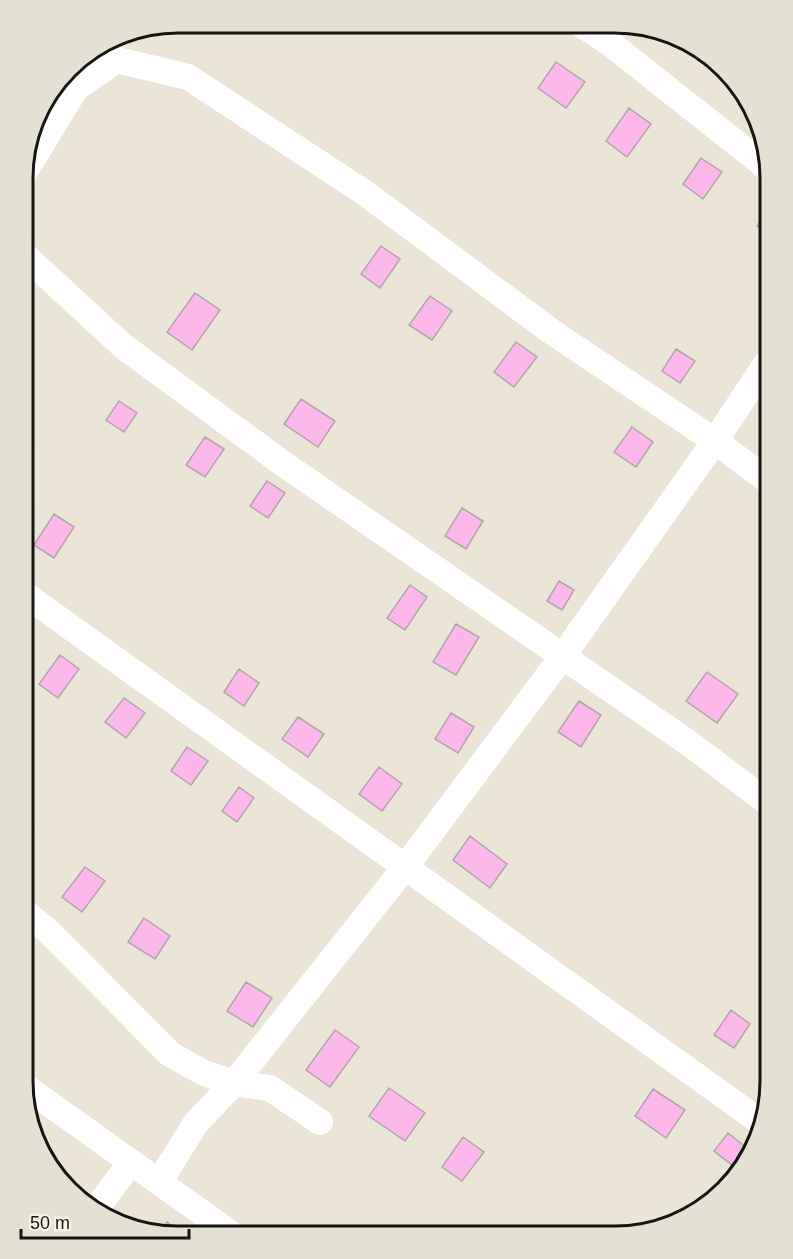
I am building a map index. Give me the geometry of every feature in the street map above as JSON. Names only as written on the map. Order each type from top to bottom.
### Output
[{"type":"street","points":[[594,33],[759,161]]},
{"type":"street","points":[[35,155],[76,88],[117,60],[188,77],[365,193],[552,333],[716,441],[760,474]]},
{"type":"street","points":[[33,263],[124,347],[285,465],[690,744],[760,796]]},
{"type":"street","points":[[159,1182],[196,1123],[234,1083],[406,866],[562,657],[716,441],[760,373]]},
{"type":"street","points":[[33,600],[755,1118]]},
{"type":"street","points":[[33,919],[47,930],[170,1054],[204,1073],[234,1083],[270,1088],[320,1122]]},
{"type":"street","points":[[34,1093],[220,1226]]},
{"type":"street","points":[[100,1203],[131,1162]]},
{"type":"building","points":[[556,62],[585,82],[566,108],[538,88]]},
{"type":"building","points":[[629,108],[651,124],[627,157],[606,141]]},
{"type":"building","points":[[701,158],[722,172],[703,199],[683,184]]},
{"type":"building","points":[[381,246],[400,259],[380,288],[361,274]]},
{"type":"building","points":[[195,293],[220,310],[192,350],[167,332]]},
{"type":"building","points":[[430,296],[452,311],[432,340],[409,325]]},
{"type":"building","points":[[516,342],[537,357],[514,387],[494,372]]},
{"type":"building","points":[[676,349],[695,361],[680,383],[662,371]]},
{"type":"building","points":[[301,399],[335,421],[318,447],[284,424]]},
{"type":"building","points":[[119,401],[137,413],[124,432],[106,420]]},
{"type":"building","points":[[632,427],[653,442],[636,467],[614,452]]},
{"type":"building","points":[[205,437],[224,449],[205,477],[186,465]]},
{"type":"building","points":[[267,481],[285,493],[268,518],[250,506]]},
{"type":"building","points":[[462,508],[483,521],[466,549],[445,536]]},
{"type":"building","points":[[54,514],[74,527],[54,558],[34,545]]},
{"type":"building","points":[[559,581],[574,590],[562,610],[547,601]]},
{"type":"building","points":[[410,585],[427,597],[405,630],[387,618]]},
{"type":"building","points":[[456,624],[479,637],[456,675],[433,662]]},
{"type":"building","points":[[60,655],[79,669],[58,698],[39,684]]},
{"type":"building","points":[[239,669],[259,683],[244,706],[224,692]]},
{"type":"building","points":[[707,672],[738,694],[717,723],[686,701]]},
{"type":"building","points":[[124,698],[145,713],[126,738],[105,722]]},
{"type":"building","points":[[579,701],[601,715],[581,747],[558,732]]},
{"type":"building","points":[[451,713],[474,727],[458,753],[435,739]]},
{"type":"building","points":[[298,717],[324,734],[308,757],[282,739]]},
{"type":"building","points":[[187,747],[208,761],[191,785],[171,771]]},
{"type":"building","points":[[379,767],[402,784],[382,811],[359,794]]},
{"type":"building","points":[[239,787],[254,798],[237,822],[222,811]]},
{"type":"building","points":[[470,836],[507,864],[490,888],[453,860]]},
{"type":"building","points":[[85,867],[105,881],[82,912],[62,897]]},
{"type":"building","points":[[144,918],[170,936],[155,959],[128,942]]},
{"type":"building","points":[[246,982],[272,998],[253,1027],[227,1011]]},
{"type":"building","points":[[731,1010],[750,1024],[734,1048],[714,1035]]},
{"type":"building","points":[[335,1030],[359,1047],[330,1087],[306,1070]]},
{"type":"building","points":[[389,1088],[425,1113],[405,1141],[369,1116]]},
{"type":"building","points":[[653,1089],[685,1110],[666,1138],[635,1116]]},
{"type":"building","points":[[728,1133],[744,1146],[732,1165],[714,1151]]},
{"type":"building","points":[[463,1137],[484,1152],[462,1181],[442,1167]]}]
